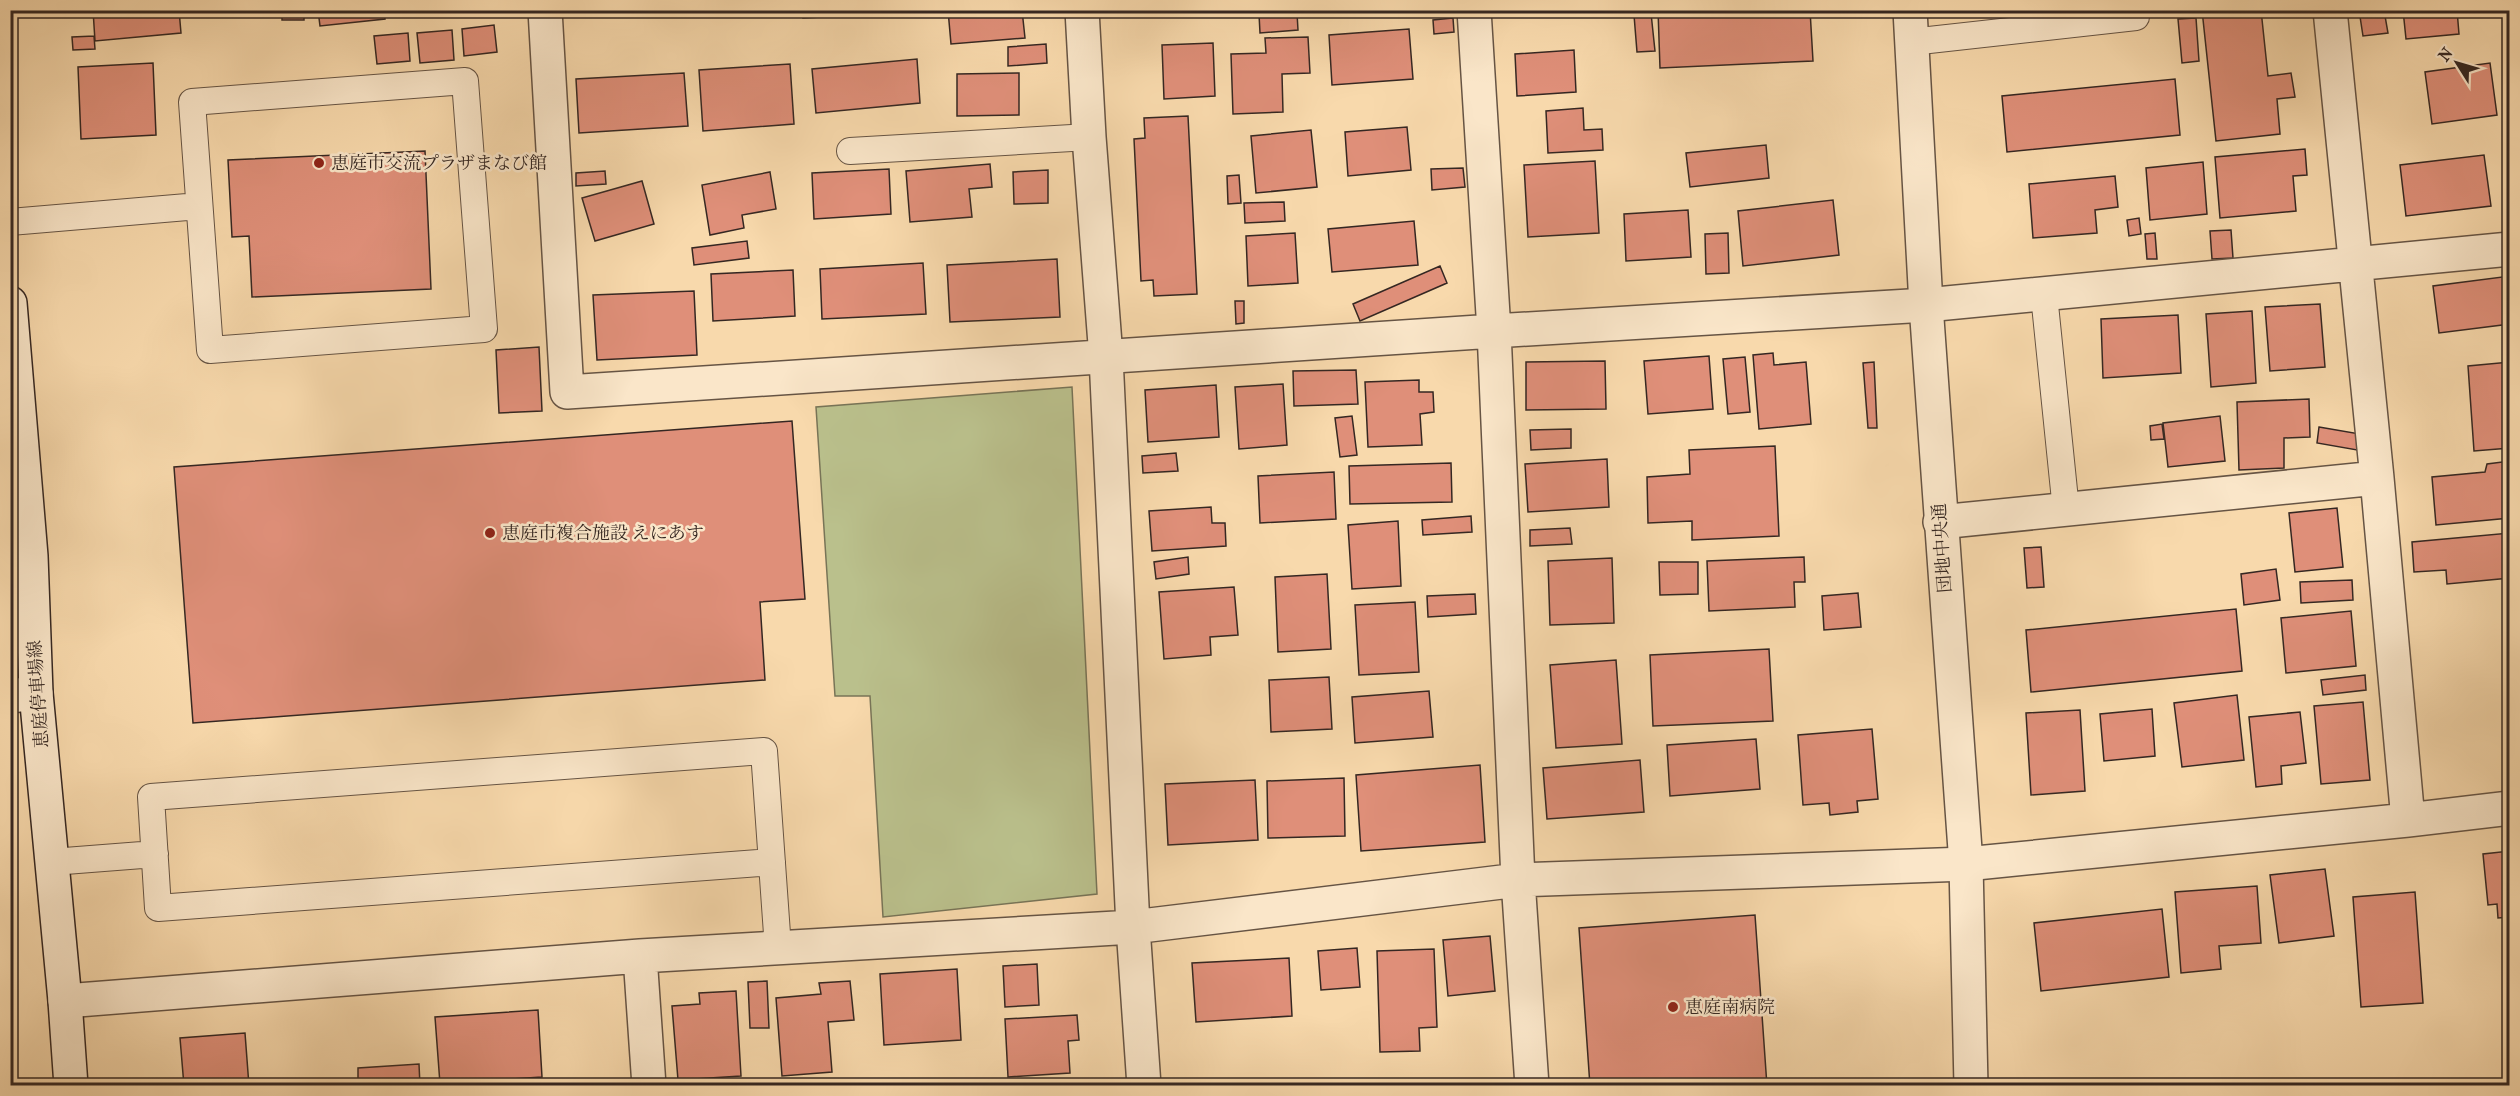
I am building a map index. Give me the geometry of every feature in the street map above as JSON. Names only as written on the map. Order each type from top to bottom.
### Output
[{"type":"street","points":[[545,10],[567,392],[1926,305],[2510,249]]},
{"type":"street","points":[[1082,10],[1106,357],[1133,927],[1144,1086]]},
{"type":"street","points":[[1474,10],[1494,331],[1518,880],[1533,1086]]},
{"type":"street","points":[[2330,10],[2377,478],[2408,820]]},
{"type":"street","name":"団地中央通","points":[[1911,26],[1926,305],[1966,864],[1971,1086]]},
{"type":"street","name":"恵庭停車場線","points":[[10,303],[21,557],[23,694],[52,862],[71,1086]]},
{"type":"street","points":[[1941,522],[2377,478]]},
{"type":"street","points":[[65,1001],[640,956],[1133,927],[1518,880],[1966,864],[2510,808]]},
{"type":"street","points":[[640,956],[649,1086]]},
{"type":"lane","points":[[1911,26],[2136,17],[2135,10]]},
{"type":"lane","points":[[465,81],[484,329],[210,350],[199,206],[192,102],[465,81]]},
{"type":"lane","points":[[850,151],[1089,137]]},
{"type":"lane","points":[[10,222],[199,206]]},
{"type":"lane","points":[[2044,295],[2066,510]]},
{"type":"lane","points":[[772,862],[158,908],[151,797],[764,751],[772,862],[778,948]]},
{"type":"lane","points":[[52,862],[155,854]]},
{"type":"green space","points":[[1072,387],[1097,894],[883,917],[870,696],[835,696],[816,407]]},
{"type":"building","points":[[93,10],[179,10],[181,33],[95,41]]},
{"type":"building","points":[[282,10],[304,10],[304,20],[282,20]]},
{"type":"building","points":[[318,10],[384,10],[385,19],[320,26]]},
{"type":"building","points":[[803,10],[883,10],[883,14],[803,18]]},
{"type":"building","points":[[948,10],[1022,10],[1025,38],[951,44]]},
{"type":"building","points":[[1114,10],[1149,10],[1149,13],[1114,15]]},
{"type":"building","points":[[1658,10],[1810,10],[1813,61],[1660,68]]},
{"type":"building","points":[[2202,10],[2261,10],[2268,76],[2291,73],[2295,97],[2277,99],[2280,134],[2216,141]]},
{"type":"building","points":[[2359,10],[2384,10],[2388,33],[2363,36]]},
{"type":"building","points":[[2403,10],[2457,10],[2459,34],[2406,39]]},
{"type":"building","points":[[1297,13],[1298,30],[1260,33],[1259,14]]},
{"type":"building","points":[[1651,13],[1655,51],[1637,52],[1634,15]]},
{"type":"building","points":[[1453,18],[1454,32],[1434,34],[1433,20]]},
{"type":"building","points":[[2196,18],[2199,61],[2182,63],[2178,19]]},
{"type":"building","points":[[494,25],[497,52],[464,56],[462,29]]},
{"type":"building","points":[[1409,29],[1413,79],[1332,85],[1329,35]]},
{"type":"building","points":[[452,30],[454,60],[420,63],[417,33]]},
{"type":"building","points":[[408,33],[410,61],[377,64],[374,36]]},
{"type":"building","points":[[94,36],[95,49],[73,50],[72,37]]},
{"type":"building","points":[[1308,37],[1310,73],[1282,74],[1283,112],[1233,114],[1231,54],[1266,53],[1265,38]]},
{"type":"building","points":[[1213,43],[1215,96],[1164,99],[1162,45]]},
{"type":"building","points":[[1046,44],[1047,63],[1008,66],[1008,47]]},
{"type":"building","points":[[1574,50],[1576,92],[1517,96],[1515,54]]},
{"type":"building","points":[[917,59],[920,103],[816,113],[812,69]]},
{"type":"building","points":[[153,63],[156,135],[81,139],[78,67]]},
{"type":"building","points":[[2490,63],[2497,115],[2432,124],[2425,72]]},
{"type":"building","points":[[790,64],[794,124],[703,131],[699,70]]},
{"type":"building","points":[[684,73],[688,126],[579,133],[576,79]]},
{"type":"building","points":[[1019,73],[1019,115],[957,116],[957,74]]},
{"type":"building","points":[[2175,79],[2180,135],[2007,152],[2002,96]]},
{"type":"building","points":[[1583,108],[1584,130],[1602,129],[1603,150],[1548,153],[1546,111]]},
{"type":"building","points":[[1188,116],[1197,294],[1154,296],[1153,280],[1141,281],[1134,139],[1145,138],[1144,118]]},
{"type":"building","points":[[1407,127],[1411,170],[1348,176],[1345,132]]},
{"type":"building","points":[[1311,130],[1317,187],[1256,193],[1251,136]]},
{"type":"building","points":[[1766,145],[1769,178],[1690,187],[1686,153]]},
{"type":"building","points":[[2305,149],[2307,175],[2293,176],[2296,211],[2220,218],[2215,157]]},
{"type":"building","points":[[425,151],[431,289],[252,297],[249,236],[232,237],[228,160]]},
{"type":"building","points":[[2484,155],[2491,206],[2406,216],[2400,165]]},
{"type":"building","points":[[1595,161],[1599,233],[1528,237],[1524,165]]},
{"type":"building","points":[[2203,162],[2207,214],[2150,220],[2146,168]]},
{"type":"building","points":[[990,164],[992,187],[969,189],[972,217],[910,222],[906,171]]},
{"type":"building","points":[[1463,168],[1465,187],[1432,190],[1431,169]]},
{"type":"building","points":[[889,169],[891,214],[814,219],[812,173]]},
{"type":"building","points":[[1048,170],[1048,203],[1014,204],[1013,172]]},
{"type":"building","points":[[605,171],[606,184],[576,186],[576,173]]},
{"type":"building","points":[[770,172],[776,209],[742,215],[744,228],[710,235],[702,185]]},
{"type":"building","points":[[1239,175],[1241,203],[1228,204],[1227,176]]},
{"type":"building","points":[[2115,176],[2118,207],[2095,210],[2097,233],[2033,238],[2029,184]]},
{"type":"building","points":[[642,181],[654,224],[595,241],[582,198]]},
{"type":"building","points":[[1833,200],[1839,255],[1743,266],[1738,211]]},
{"type":"building","points":[[1284,202],[1285,221],[1245,223],[1244,203]]},
{"type":"building","points":[[1688,210],[1691,257],[1626,261],[1624,214]]},
{"type":"building","points":[[2139,218],[2141,234],[2129,236],[2127,220]]},
{"type":"building","points":[[1414,221],[1418,265],[1332,272],[1328,229]]},
{"type":"building","points":[[2231,230],[2233,258],[2212,259],[2210,231]]},
{"type":"building","points":[[1295,233],[1298,283],[1248,286],[1246,236]]},
{"type":"building","points":[[1728,233],[1729,273],[1706,274],[1705,234]]},
{"type":"building","points":[[2155,233],[2157,259],[2147,259],[2145,234]]},
{"type":"building","points":[[747,241],[749,258],[694,265],[692,248]]},
{"type":"building","points":[[1057,259],[1060,317],[950,322],[947,265]]},
{"type":"building","points":[[923,263],[926,314],[822,319],[820,269]]},
{"type":"building","points":[[1440,266],[1447,283],[1360,321],[1353,304]]},
{"type":"building","points":[[793,270],[795,316],[713,321],[711,274]]},
{"type":"building","points":[[2510,276],[2510,324],[2439,333],[2433,286]]},
{"type":"building","points":[[694,291],[697,355],[597,360],[593,295]]},
{"type":"building","points":[[1235,301],[1244,301],[1244,323],[1236,324]]},
{"type":"building","points":[[2320,304],[2325,367],[2270,371],[2265,307]]},
{"type":"building","points":[[2252,311],[2256,383],[2211,387],[2206,314]]},
{"type":"building","points":[[2178,315],[2181,373],[2103,378],[2101,319]]},
{"type":"building","points":[[539,347],[542,411],[499,413],[496,350]]},
{"type":"building","points":[[1773,353],[1774,365],[1806,362],[1811,424],[1759,429],[1753,355]]},
{"type":"building","points":[[1709,356],[1713,409],[1648,414],[1644,361]]},
{"type":"building","points":[[1745,357],[1750,412],[1728,414],[1723,359]]},
{"type":"building","points":[[1605,361],[1606,409],[1526,410],[1526,362]]},
{"type":"building","points":[[1874,362],[1877,428],[1868,428],[1863,363]]},
{"type":"building","points":[[2510,362],[2510,448],[2474,451],[2468,366]]},
{"type":"building","points":[[1356,370],[1358,404],[1294,406],[1293,371]]},
{"type":"building","points":[[1419,380],[1419,392],[1433,392],[1434,412],[1420,414],[1422,445],[1368,447],[1365,382]]},
{"type":"building","points":[[1283,384],[1287,445],[1239,449],[1235,387]]},
{"type":"building","points":[[1216,385],[1219,437],[1148,442],[1145,390]]},
{"type":"building","points":[[2309,399],[2310,437],[2284,438],[2284,468],[2239,470],[2237,402]]},
{"type":"building","points":[[1352,416],[1357,455],[1340,457],[1335,418]]},
{"type":"building","points":[[2220,416],[2225,461],[2168,467],[2163,423]]},
{"type":"building","name":"恵庭市複合施設 えにあす","points":[[792,421],[805,599],[760,602],[765,680],[193,723],[174,467]]},
{"type":"building","points":[[2162,424],[2164,439],[2151,440],[2150,426]]},
{"type":"building","points":[[2319,427],[2360,434],[2357,450],[2317,443]]},
{"type":"building","points":[[1571,429],[1571,448],[1531,450],[1530,430]]},
{"type":"building","points":[[1775,446],[1779,536],[1692,540],[1692,521],[1648,523],[1647,477],[1690,474],[1689,450]]},
{"type":"building","points":[[1176,453],[1178,471],[1143,473],[1142,456]]},
{"type":"building","points":[[1607,459],[1609,507],[1528,512],[1525,464]]},
{"type":"building","points":[[2510,461],[2510,518],[2436,525],[2432,477],[2485,472],[2487,464]]},
{"type":"building","points":[[1451,463],[1452,502],[1350,504],[1349,466]]},
{"type":"building","points":[[1334,472],[1336,519],[1260,523],[1258,476]]},
{"type":"building","points":[[1211,507],[1212,523],[1225,523],[1226,546],[1152,551],[1149,511]]},
{"type":"building","points":[[2337,508],[2343,567],[2295,572],[2289,513]]},
{"type":"building","points":[[1471,516],[1472,532],[1423,535],[1422,520]]},
{"type":"building","points":[[1398,521],[1401,586],[1352,589],[1348,525]]},
{"type":"building","points":[[1570,528],[1572,544],[1530,546],[1530,530]]},
{"type":"building","points":[[2510,533],[2510,578],[2447,584],[2446,570],[2414,572],[2412,542]]},
{"type":"building","points":[[2041,547],[2044,587],[2027,588],[2024,548]]},
{"type":"building","points":[[1188,557],[1189,574],[1156,579],[1154,562]]},
{"type":"building","points":[[1804,557],[1805,582],[1794,582],[1795,607],[1709,611],[1707,561]]},
{"type":"building","points":[[1612,558],[1614,623],[1550,625],[1548,561]]},
{"type":"building","points":[[1659,562],[1698,562],[1698,594],[1660,595]]},
{"type":"building","points":[[2276,569],[2280,600],[2244,605],[2241,574]]},
{"type":"building","points":[[1327,574],[1331,649],[1278,652],[1275,577]]},
{"type":"building","points":[[2352,580],[2353,600],[2301,603],[2300,582]]},
{"type":"building","points":[[1234,587],[1238,635],[1210,637],[1211,655],[1164,659],[1159,592]]},
{"type":"building","points":[[1858,593],[1861,627],[1824,630],[1822,596]]},
{"type":"building","points":[[1475,594],[1476,614],[1428,617],[1427,596]]},
{"type":"building","points":[[1415,602],[1419,672],[1359,675],[1355,605]]},
{"type":"building","points":[[2236,609],[2242,671],[2031,692],[2026,630]]},
{"type":"building","points":[[2351,611],[2356,666],[2286,673],[2281,618]]},
{"type":"building","points":[[1769,649],[1773,721],[1653,726],[1650,655]]},
{"type":"building","points":[[1616,660],[1622,744],[1556,748],[1550,665]]},
{"type":"building","points":[[2365,675],[2366,690],[2323,695],[2321,680]]},
{"type":"building","points":[[1329,677],[1332,729],[1271,732],[1269,680]]},
{"type":"building","points":[[1429,691],[1433,737],[1355,743],[1352,697]]},
{"type":"building","points":[[2237,695],[2244,760],[2182,767],[2174,703]]},
{"type":"building","points":[[2363,702],[2370,780],[2321,784],[2314,706]]},
{"type":"building","points":[[2152,709],[2155,756],[2104,761],[2100,714]]},
{"type":"building","points":[[2080,710],[2085,791],[2031,795],[2026,713]]},
{"type":"building","points":[[2300,712],[2306,763],[2281,766],[2282,784],[2256,787],[2249,717]]},
{"type":"building","points":[[1872,729],[1878,799],[1857,801],[1858,812],[1830,815],[1829,803],[1803,805],[1798,735]]},
{"type":"building","points":[[1756,739],[1760,789],[1670,796],[1667,745]]},
{"type":"building","points":[[1640,760],[1644,812],[1547,819],[1543,768]]},
{"type":"building","points":[[1480,765],[1485,842],[1361,851],[1356,775]]},
{"type":"building","points":[[1344,778],[1345,836],[1268,838],[1267,781]]},
{"type":"building","points":[[1255,780],[1258,840],[1168,845],[1165,784]]},
{"type":"building","points":[[2510,851],[2510,917],[2498,918],[2497,904],[2488,905],[2483,854]]},
{"type":"building","points":[[2325,869],[2334,936],[2279,943],[2270,875]]},
{"type":"building","points":[[2257,886],[2261,943],[2219,946],[2221,969],[2181,973],[2175,892]]},
{"type":"building","points":[[2415,892],[2423,1003],[2361,1007],[2353,897]]},
{"type":"building","points":[[2162,909],[2169,977],[2041,991],[2034,923]]},
{"type":"building","name":"恵庭南病院","points":[[1755,915],[1767,1086],[1590,1086],[1579,928]]},
{"type":"building","points":[[1490,936],[1495,991],[1448,996],[1443,940]]},
{"type":"building","points":[[1357,948],[1360,987],[1321,990],[1318,951]]},
{"type":"building","points":[[1434,949],[1437,1027],[1419,1028],[1420,1051],[1380,1052],[1377,951]]},
{"type":"building","points":[[1289,958],[1292,1016],[1196,1022],[1192,963]]},
{"type":"building","points":[[1037,964],[1039,1005],[1005,1007],[1003,966]]},
{"type":"building","points":[[957,969],[961,1040],[884,1045],[880,974]]},
{"type":"building","points":[[767,981],[769,1028],[750,1028],[748,982]]},
{"type":"building","points":[[850,981],[854,1020],[828,1022],[832,1072],[782,1076],[776,998],[821,994],[819,983]]},
{"type":"building","points":[[736,991],[741,1076],[678,1080],[672,1006],[700,1004],[699,993]]},
{"type":"building","points":[[538,1010],[542,1077],[440,1084],[435,1017]]},
{"type":"building","points":[[1077,1015],[1079,1040],[1068,1041],[1070,1073],[1008,1077],[1005,1019]]},
{"type":"building","points":[[245,1033],[249,1086],[184,1086],[180,1038]]},
{"type":"building","points":[[419,1064],[420,1086],[358,1086],[358,1068]]},
{"type":"building","points":[[2451,1080],[2452,1086],[2396,1086]]},
{"type":"place","name":"恵庭市交流プラザまなび館","points":[[319,163]]},
{"type":"place","name":"恵庭市複合施設 えにあす","points":[[490,533]]},
{"type":"place","name":"恵庭南病院","points":[[1673,1007]]}]
